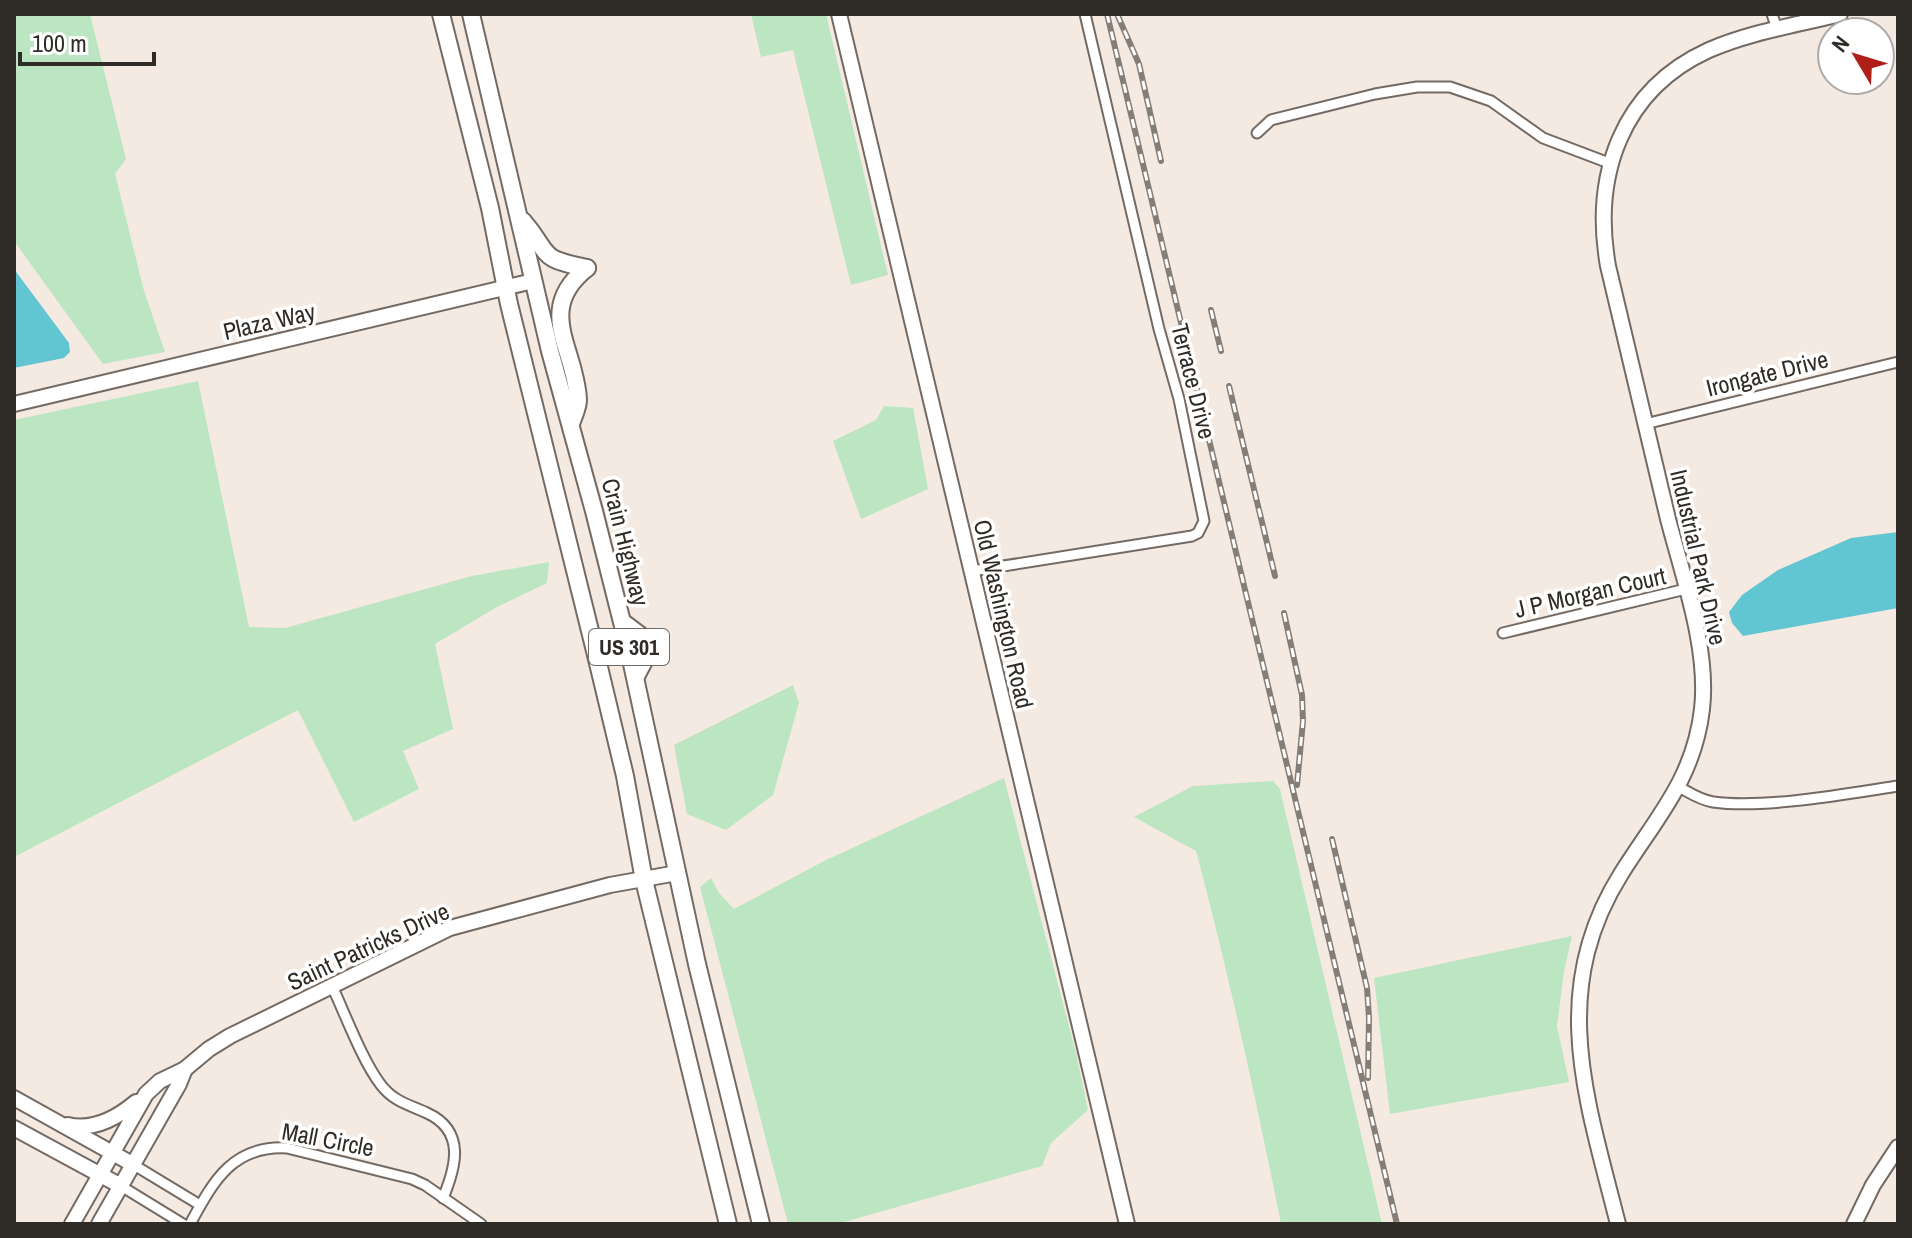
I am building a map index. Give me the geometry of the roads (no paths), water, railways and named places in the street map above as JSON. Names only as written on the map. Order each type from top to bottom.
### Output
[{"type":"highway","name":"US 301","points":[[441,14],[625,776],[644,880],[728,1224]]},
{"type":"highway","name":"Crain Highway","points":[[471,14],[533,281],[621,617],[677,873],[761,1224]]},
{"type":"highway","points":[[519,217],[549,258],[587,268],[566,290],[560,310],[578,402],[571,424]]},
{"type":"main road","name":"Old Washington Road","points":[[839,14],[1127,1224]]},
{"type":"main road","name":"Industrial Park Drive","points":[[1618,1224],[1581,1058],[1577,1019],[1580,976],[1601,909],[1622,871],[1679,787],[1693,753],[1703,706],[1701,664],[1686,589],[1603,238],[1603,200],[1609,163],[1632,117],[1677,69],[1722,45],[1840,14]]},
{"type":"main road","name":"Plaza Way","points":[[14,404],[533,281]]},
{"type":"main road","name":"Saint Patricks Drive","points":[[72,1224],[146,1094],[160,1081],[185,1069],[230,1036],[450,928],[610,885],[677,873]]},
{"type":"main road","name":"Saint Patricks Drive","points":[[99,1224],[185,1069]]},
{"type":"main road","points":[[59,1123],[84,1127],[105,1121],[122,1113],[146,1094]]},
{"type":"main road","points":[[14,1098],[134,1165]]},
{"type":"main road","points":[[14,1128],[121,1186]]},
{"type":"main road","points":[[1854,1224],[1873,1185],[1898,1147]]},
{"type":"street","name":"Terrace Drive","points":[[972,571],[1192,536],[1198,533],[1204,521],[1179,399],[1159,329],[1085,14]]},
{"type":"street","points":[[1772,14],[1777,29]]},
{"type":"street","points":[[1257,133],[1271,120],[1375,94],[1417,87],[1450,87],[1491,101],[1543,138],[1609,163]]},
{"type":"street","name":"Irongate Drive","points":[[1645,424],[1898,362]]},
{"type":"street","name":"J P Morgan Court","points":[[1503,633],[1686,589]]},
{"type":"street","points":[[621,617],[634,629],[659,640],[636,684]]},
{"type":"street","points":[[1679,787],[1709,801],[1734,803],[1898,786]]},
{"type":"street","points":[[332,986],[381,1086],[401,1103],[437,1118],[449,1134],[456,1161],[443,1198]]},
{"type":"street","name":"Mall Circle","points":[[190,1224],[211,1186],[227,1168],[254,1150],[272,1147],[405,1177],[425,1185],[481,1224]]},
{"type":"street","points":[[134,1165],[200,1205]]},
{"type":"street","points":[[121,1186],[183,1224]]},
{"type":"water","points":[[14,269],[69,343],[70,352],[64,358],[14,368]]},
{"type":"water","points":[[1898,532],[1898,608],[1743,636],[1732,623],[1729,612],[1742,595],[1778,570],[1851,538]]},
{"type":"railway","points":[[1107,14],[1397,1224]]},
{"type":"railway","points":[[1117,14],[1139,64],[1161,161]]},
{"type":"railway","points":[[1211,310],[1221,351]]},
{"type":"railway","points":[[1229,386],[1275,576]]},
{"type":"railway","points":[[1284,613],[1302,695],[1303,721],[1297,785]]},
{"type":"railway","points":[[1332,839],[1367,988],[1368,1078]]}]
